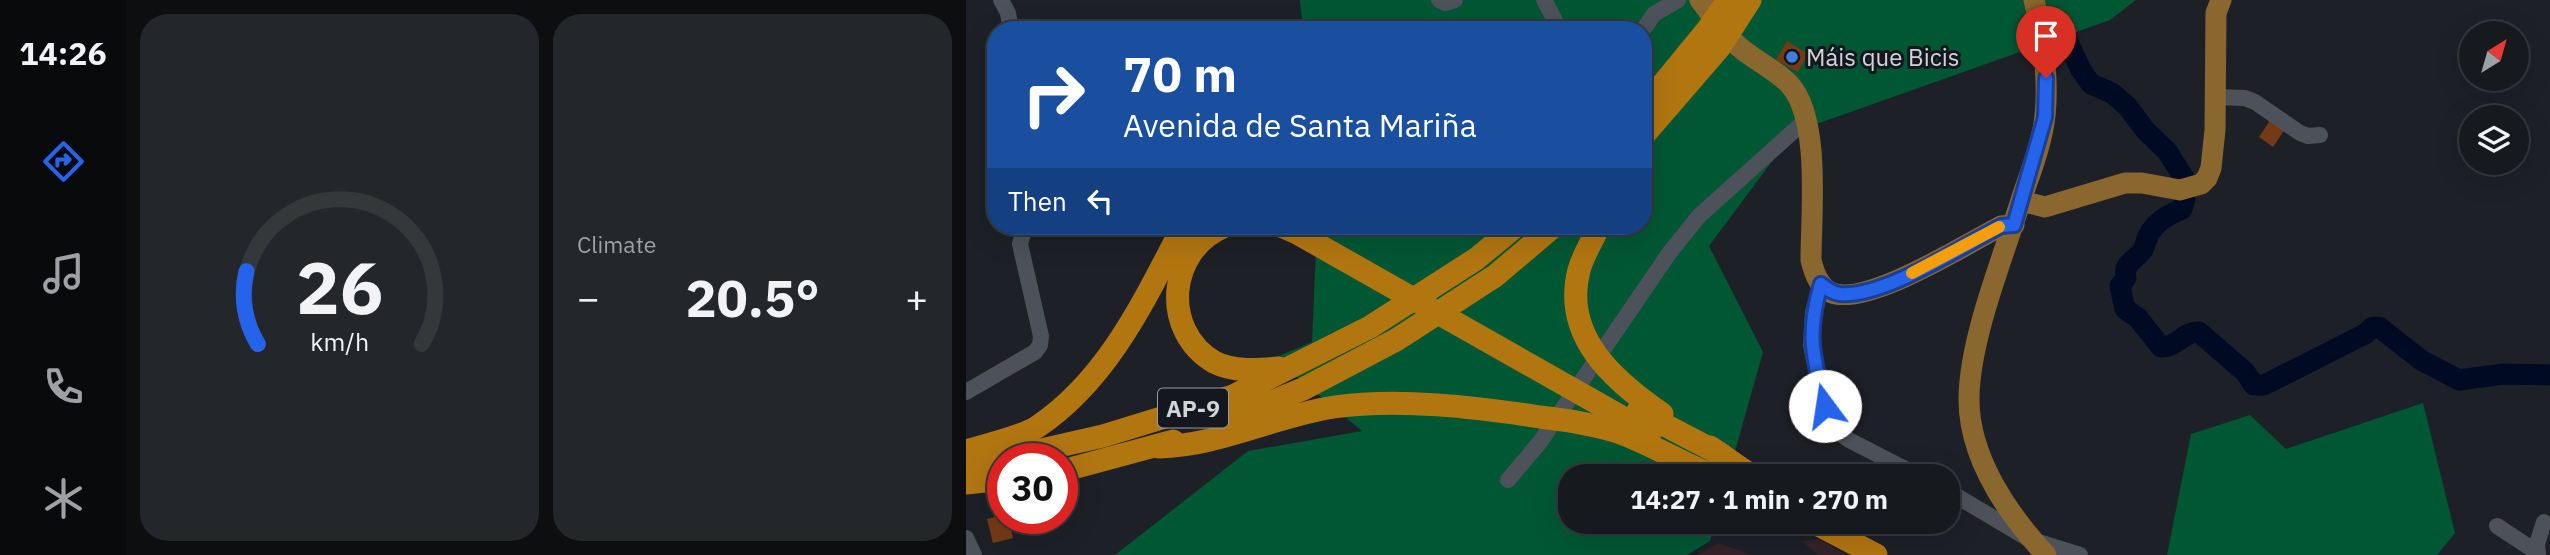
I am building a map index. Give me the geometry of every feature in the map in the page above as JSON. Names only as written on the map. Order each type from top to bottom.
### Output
[{"type":"highway","points":[[1652,142],[1713,38],[1728,0]]},
{"type":"highway","points":[[1652,99],[1750,0]]},
{"type":"highway","points":[[1652,126],[1682,93]]},
{"type":"highway","points":[[966,451],[1035,428],[1084,387],[1132,324],[1178,235]]},
{"type":"highway","points":[[1210,235],[1200,241],[1184,264],[1177,288],[1181,322],[1201,353],[1217,363],[1253,370],[1292,366]]},
{"type":"highway","points":[[1301,235],[1712,464]]},
{"type":"highway","points":[[1326,235],[1593,388],[1713,464]]},
{"type":"highway","name":"AP-9","points":[[1072,443],[1233,396],[1370,327],[1476,259],[1505,235]]},
{"type":"highway","name":"AP-9","points":[[1078,467],[1158,447],[1303,389],[1396,340],[1495,276],[1544,235]]},
{"type":"highway","points":[[1595,235],[1579,270],[1575,308],[1587,343],[1617,380],[1715,464]]},
{"type":"highway","points":[[1158,447],[1186,446],[1291,415],[1335,407],[1378,404],[1510,412],[1578,422],[1616,432],[1707,464]]},
{"type":"highway","name":"AP-9","points":[[966,466],[987,462]]},
{"type":"highway","points":[[966,484],[987,481]]},
{"type":"highway","points":[[1840,535],[1875,555]]},
{"type":"main road","points":[[1700,0],[1734,43],[1789,84],[1800,100],[1811,141],[1811,260],[1815,275],[1831,292],[1842,294],[1886,287],[2001,226],[2014,225]]},
{"type":"main road","points":[[2034,0],[2046,78],[2045,117],[1984,317],[1969,398],[1972,425],[1990,477],[2014,519],[2046,555]]},
{"type":"main road","points":[[2021,201],[2045,207],[2126,183],[2180,190],[2201,184],[2207,178],[2211,168],[2216,97],[2216,13],[2221,0]]},
{"type":"street","points":[[1001,0],[1009,21]]},
{"type":"street","points":[[1439,0],[1445,3],[1455,0]]},
{"type":"street","points":[[1544,0],[1555,21]]},
{"type":"street","points":[[1649,21],[1654,14],[1678,0]]},
{"type":"street","points":[[2216,97],[2245,98],[2300,133],[2308,136],[2320,135]]},
{"type":"street","points":[[1508,480],[1540,442],[1670,252],[1699,216],[1807,119]]},
{"type":"street","points":[[966,392],[1035,352],[1040,345],[1041,336],[1020,244],[1022,235]]},
{"type":"street","points":[[1821,284],[1813,312],[1811,345],[1829,420],[1839,433],[1849,440],[1896,464]]},
{"type":"street","points":[[1960,498],[2029,539],[2080,555]]},
{"type":"street","points":[[2538,554],[2537,544],[2543,522]]},
{"type":"street","points":[[2497,526],[2538,554]]},
{"type":"street","points":[[966,538],[974,555]]},
{"type":"shaded area","points":[[1819,539],[1846,555],[1818,555],[1802,541]]},
{"type":"shaded area","points":[[1718,543],[1752,555],[1696,555]]},
{"type":"green space","points":[[1300,0],[2136,0],[2110,20],[1794,132],[1709,246],[1763,352],[1731,464],[1558,464],[1558,534],[1712,534],[1710,541],[1687,555],[1115,555],[1248,451],[1362,431],[1274,358],[1312,342],[1317,235],[1652,235],[1652,21],[1302,21]]},
{"type":"green space","points":[[2423,403],[2455,533],[2437,555],[2167,555],[2191,434],[2250,415],[2286,449]]},
{"type":"building","points":[[1787,41],[1808,54],[1798,72],[1776,60]]},
{"type":"building","points":[[2271,119],[2285,129],[2273,147],[2259,137]]},
{"type":"building","points":[[991,534],[1012,534],[1013,538],[993,543]]},
{"type":"waterway","points":[[2058,21],[2081,70],[2091,84],[2112,93],[2128,107],[2145,130],[2167,151],[2184,178]]},
{"type":"waterway","points":[[2185,199],[2182,209],[2162,220],[2151,231],[2142,251],[2126,269],[2126,278],[2120,286],[2125,309],[2138,318],[2161,347],[2199,332],[2245,372],[2254,385],[2264,385],[2365,334],[2373,327],[2379,327],[2421,360],[2459,380],[2503,374],[2550,375]]},
{"type":"slow traffic","points":[[1912,273],[1999,227]]},
{"type":"place","name":"Máis que Bicis","points":[[1792,57]]},
{"type":"route","points":[[1825,406],[1811,345],[1813,312],[1821,284],[1831,292],[1842,294],[1886,287],[2001,226],[2014,225],[2045,117],[2046,78]]}]
